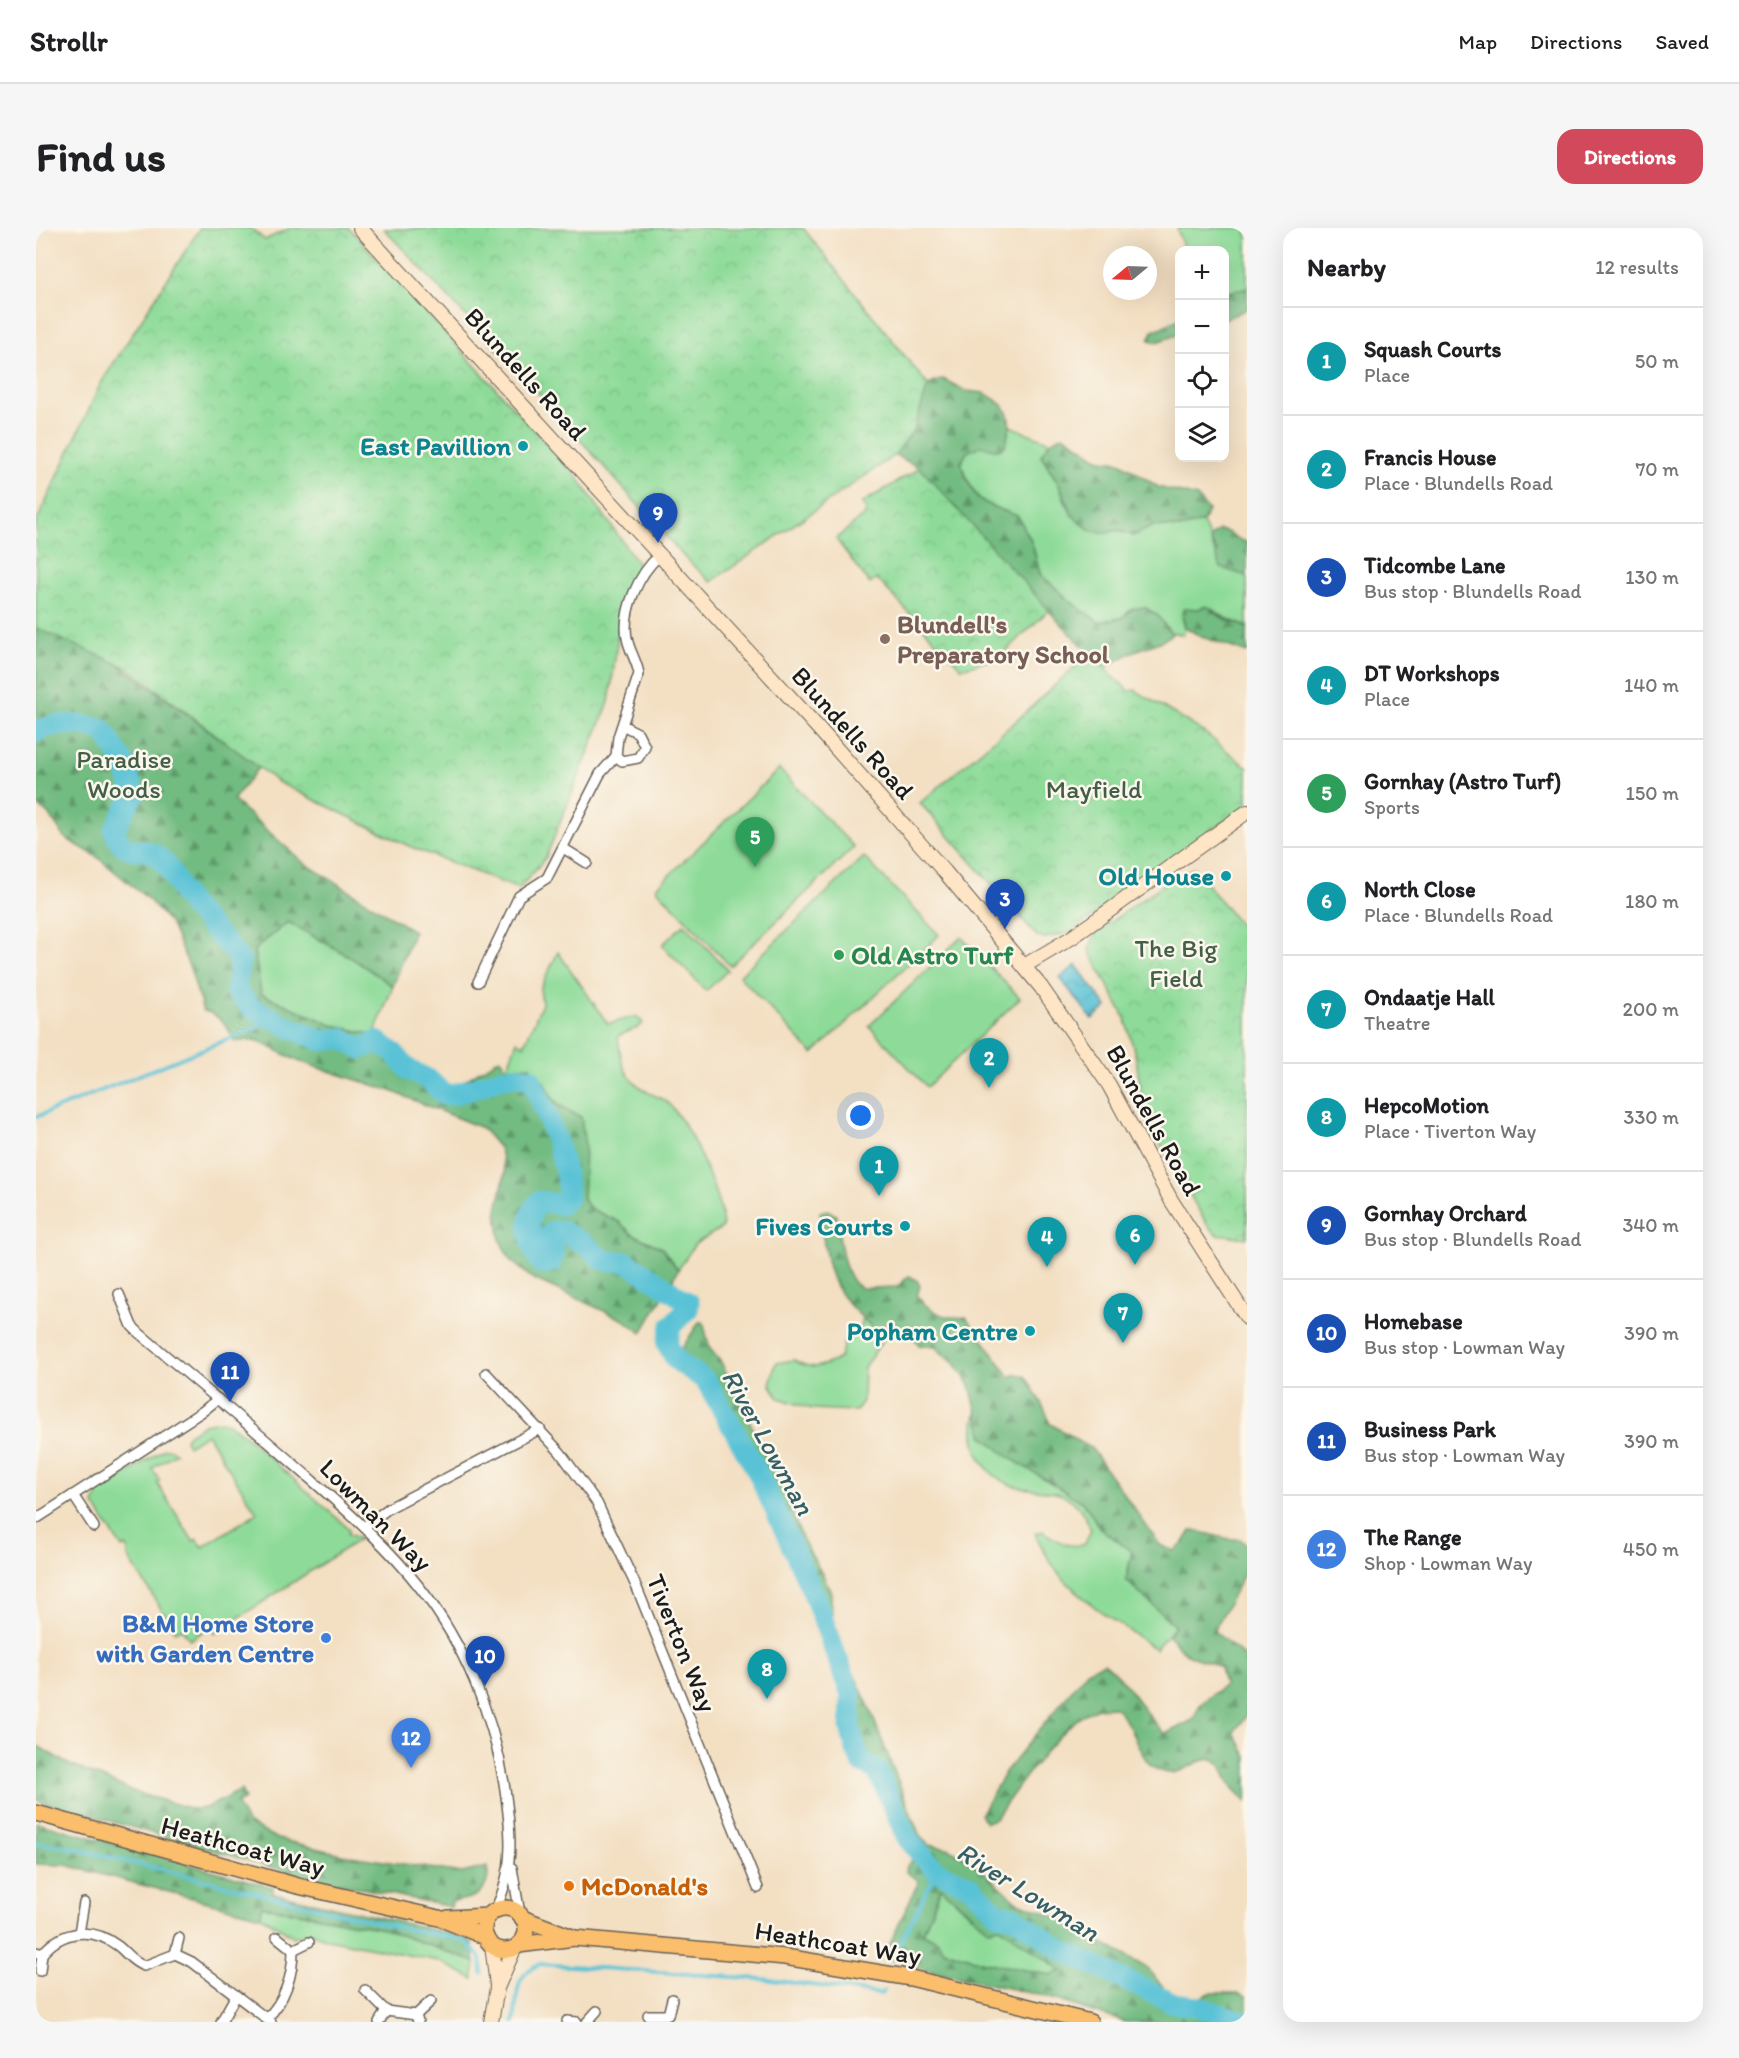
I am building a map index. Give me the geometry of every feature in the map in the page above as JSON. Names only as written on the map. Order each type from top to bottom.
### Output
[{"type":"main road","name":"Heathcoat Way","points":[[36,1813],[298,1887],[439,1918],[489,1941]]},
{"type":"main road","points":[[507,1908],[521,1916],[526,1929],[517,1946],[503,1950],[489,1941],[484,1926],[492,1913],[507,1908]]},
{"type":"main road","name":"Heathcoat Way","points":[[439,1918],[492,1913]]},
{"type":"main road","name":"Heathcoat Way","points":[[521,1916],[574,1938]]},
{"type":"main road","name":"Heathcoat Way","points":[[517,1946],[574,1938],[773,1956],[839,1965],[968,1991],[1090,2022]]},
{"type":"street","name":"Blundells Road","points":[[367,230],[659,556],[819,729],[1024,966],[1092,1057],[1171,1200],[1247,1318]]},
{"type":"street","points":[[478,982],[519,896],[547,878],[600,774],[616,756],[615,747],[624,726],[639,674],[638,664],[627,640],[627,621],[640,582],[646,570],[659,556]]},
{"type":"street","points":[[616,756],[622,760],[638,758],[645,747],[638,733],[624,726]]},
{"type":"street","points":[[1024,966],[1071,938],[1247,812]]},
{"type":"street","points":[[563,848],[587,863]]},
{"type":"street","name":"Lowman Way","points":[[119,1294],[132,1326],[139,1334],[218,1399],[364,1527],[421,1589],[448,1632],[477,1688],[502,1769],[511,1862],[521,1916]]},
{"type":"street","name":"Tiverton Way","points":[[486,1373],[540,1430],[585,1484],[622,1553],[758,1888]]},
{"type":"street","points":[[36,1519],[218,1399]]},
{"type":"street","points":[[364,1527],[389,1508],[540,1430]]},
{"type":"street","points":[[73,1495],[94,1527]]},
{"type":"street","name":"Lowman Way","points":[[492,1913],[501,1898],[511,1862]]},
{"type":"street","points":[[79,1933],[84,1903]]},
{"type":"street","points":[[40,1971],[39,1953],[60,1938],[79,1933],[93,1934],[111,1941],[132,1960],[144,1966],[175,1954],[192,1962],[268,2020],[286,1988],[293,1950]]},
{"type":"street","points":[[277,1937],[293,1950]]},
{"type":"street","points":[[175,1954],[179,1938]]},
{"type":"street","points":[[489,1941],[497,1988]]},
{"type":"street","points":[[293,1950],[309,1942]]},
{"type":"street","points":[[491,2022],[497,1988],[517,1946]]},
{"type":"street","points":[[365,1990],[386,2011],[417,2019],[431,2001]]},
{"type":"street","points":[[221,2022],[235,1997]]},
{"type":"street","points":[[648,2015],[671,2018],[672,1999]]},
{"type":"street","points":[[379,2022],[386,2011]]},
{"type":"street","points":[[587,2022],[597,2011]]},
{"type":"street","points":[[567,2021],[577,2022]]},
{"type":"green space","points":[[200,228],[251,228],[265,240],[290,228],[349,228],[577,477],[639,565],[624,595],[609,702],[546,857],[519,889],[411,847],[278,782],[128,668],[36,628],[36,523],[101,383]]},
{"type":"green space","points":[[803,228],[928,385],[914,429],[895,455],[711,582],[685,558],[546,401],[384,229]]},
{"type":"green space","points":[[1177,228],[1247,228],[1247,288],[1229,292],[1229,246],[1183,246]]},
{"type":"green space","points":[[1247,288],[1247,309],[1229,317],[1229,300],[1229,292]]},
{"type":"green space","points":[[1175,321],[1175,335],[1157,342],[1149,340],[1153,331]]},
{"type":"green space","points":[[943,379],[966,391],[985,393],[1003,405],[1008,414],[1010,426],[1005,446],[999,450],[981,446],[967,452],[961,463],[970,487],[980,500],[1018,516],[1032,543],[1040,574],[1076,606],[1099,622],[1122,618],[1132,609],[1145,607],[1157,615],[1172,634],[1104,668],[1048,610],[920,468],[895,455],[914,429],[928,385]]},
{"type":"green space","points":[[1010,426],[1050,442],[1041,455],[1060,486],[1066,504],[1106,533],[1117,530],[1133,536],[1153,526],[1180,528],[1203,522],[1221,567],[1247,576],[1247,628],[1221,615],[1213,608],[1198,609],[1182,615],[1185,627],[1183,635],[1167,631],[1157,615],[1132,609],[1122,618],[1099,622],[1076,606],[1040,574],[1032,543],[1018,516],[981,500],[971,487],[961,463],[967,452],[981,445],[1005,446]]},
{"type":"green space","points":[[1063,435],[1101,460],[1120,462],[1158,487],[1197,497],[1208,510],[1203,522],[1180,528],[1153,526],[1133,536],[1117,530],[1106,533],[1091,531],[1072,515],[1060,486],[1041,455],[1050,442]]},
{"type":"green space","points":[[920,468],[1049,610],[1006,651],[1006,657],[961,668],[877,579],[870,584],[836,539],[867,512],[862,503]]},
{"type":"green space","points":[[1219,530],[1247,542],[1247,576],[1221,568],[1210,537]]},
{"type":"green space","points":[[1206,606],[1221,617],[1247,628],[1247,653],[1200,636],[1185,627],[1182,615],[1185,608],[1198,609]]},
{"type":"green space","name":"Paradise Woods","points":[[36,626],[102,652],[259,767],[233,800],[304,863],[414,931],[393,986],[347,955],[288,922],[254,950],[261,994],[332,1025],[374,1035],[431,1077],[455,1087],[500,1058],[507,1068],[529,1066],[544,1082],[559,1107],[581,1117],[585,1146],[583,1200],[591,1209],[619,1222],[632,1234],[662,1248],[678,1270],[642,1333],[624,1320],[532,1278],[510,1260],[500,1240],[497,1210],[505,1173],[500,1149],[482,1128],[391,1091],[298,1061],[256,1040],[235,1041],[218,1018],[203,1011],[190,968],[170,923],[149,900],[96,856],[65,838],[49,815],[36,804]]},
{"type":"green space","name":"Mayfield","points":[[1089,654],[1129,691],[1135,690],[1204,732],[1247,767],[1247,805],[1069,933],[1045,938],[1037,936],[920,803],[1016,721]]},
{"type":"green space","points":[[779,769],[854,847],[730,966],[656,888]]},
{"type":"green space","name":"Old Astro Turf","points":[[864,857],[939,935],[813,1054],[739,976]]},
{"type":"green space","name":"The Big Field","points":[[1194,868],[1243,929],[1247,928],[1247,1238],[1217,1234],[1208,1226],[1144,1116],[1136,1058],[1126,1020],[1089,950],[1096,932],[1174,877]]},
{"type":"green space","points":[[288,922],[347,955],[393,986],[374,1035],[332,1025],[261,994],[254,950]]},
{"type":"green space","points":[[684,924],[728,970],[706,991],[662,945]]},
{"type":"green space","points":[[961,937],[1020,998],[927,1087],[869,1026]]},
{"type":"green space","points":[[558,952],[608,1024],[636,1016],[643,1023],[618,1036],[620,1055],[625,1069],[640,1087],[667,1102],[678,1115],[704,1162],[717,1198],[723,1227],[695,1244],[678,1270],[662,1248],[632,1234],[619,1222],[591,1209],[583,1200],[581,1117],[558,1104],[550,1095],[544,1082],[507,1068],[517,1041],[524,1045],[542,1004],[540,989]]},
{"type":"green space","points":[[827,1210],[836,1215],[846,1267],[856,1285],[863,1288],[897,1287],[909,1276],[917,1280],[920,1286],[917,1296],[927,1306],[945,1316],[966,1317],[1010,1377],[1017,1374],[1025,1376],[1043,1406],[1049,1423],[1092,1449],[1160,1545],[1174,1551],[1183,1544],[1191,1531],[1227,1539],[1240,1539],[1247,1545],[1244,1574],[1214,1631],[1247,1659],[1247,1715],[1234,1732],[1247,1757],[1247,1802],[1229,1783],[1221,1765],[1214,1759],[1202,1761],[1181,1771],[1170,1773],[1159,1771],[1144,1756],[1128,1724],[1114,1707],[1096,1709],[1083,1715],[1069,1726],[1027,1774],[995,1819],[986,1822],[980,1815],[1005,1772],[1088,1670],[1104,1663],[1121,1679],[1165,1734],[1193,1720],[1200,1705],[1224,1685],[1220,1667],[1189,1655],[1168,1635],[1175,1626],[1126,1580],[1132,1552],[1100,1528],[1084,1503],[1007,1456],[983,1436],[970,1385],[956,1365],[935,1347],[919,1345],[907,1328],[895,1329],[884,1339],[849,1304],[834,1282],[826,1256],[820,1212]]},
{"type":"green space","points":[[862,1317],[884,1339],[864,1367],[863,1401],[856,1411],[812,1409],[779,1398],[770,1384],[776,1363],[794,1360],[812,1367],[828,1364],[840,1358],[846,1335],[862,1326]]},
{"type":"green space","points":[[699,1322],[703,1322],[710,1349],[721,1362],[782,1488],[803,1540],[825,1579],[831,1593],[832,1620],[838,1640],[867,1702],[919,1834],[928,1845],[947,1848],[969,1859],[1018,1902],[1048,1913],[1147,1968],[1172,1997],[1196,2000],[1210,1993],[1239,1993],[1247,1996],[1247,2022],[1125,2022],[1044,1996],[925,1970],[886,1958],[891,1941],[919,1881],[906,1872],[907,1865],[922,1851],[914,1841],[897,1799],[876,1763],[865,1757],[855,1733],[853,1694],[819,1594],[750,1449],[715,1387],[702,1371],[689,1363],[681,1350]],"holes":[[[941,1887],[988,1929],[1000,1927],[1062,1971],[1050,1975],[984,1962],[944,1950],[937,1940],[923,1933]]]},
{"type":"green space","points":[[976,1413],[983,1436],[1007,1456],[1084,1503],[1100,1528],[1132,1552],[1126,1580],[1175,1626],[1155,1649],[1095,1607],[1072,1588],[1058,1572],[1035,1534],[1043,1531],[1068,1545],[1085,1544],[1091,1530],[1086,1519],[1076,1505],[1062,1495],[1015,1486],[994,1475],[980,1458],[976,1448],[974,1425]]},
{"type":"green space","points":[[221,1421],[233,1426],[250,1440],[349,1529],[348,1534],[360,1539],[215,1633],[210,1627],[190,1640],[182,1629],[175,1631],[128,1557],[128,1548],[126,1546],[122,1548],[94,1505],[98,1492],[164,1449],[171,1449],[176,1453],[152,1468],[160,1481],[157,1483],[193,1541],[197,1539],[203,1547],[257,1513],[207,1434],[188,1446],[185,1440],[187,1435],[204,1424]]},
{"type":"green space","points":[[36,1745],[66,1763],[138,1793],[193,1809],[206,1808],[241,1790],[245,1799],[236,1803],[248,1824],[278,1839],[350,1856],[462,1873],[488,1867],[486,1883],[484,1889],[479,1893],[467,1899],[451,1902],[451,1907],[300,1875],[36,1800]]},
{"type":"green space","points":[[36,1822],[273,1887],[273,1893],[464,1937],[472,1943],[475,1962],[384,1929],[262,1906],[261,1916],[66,1865],[36,1864]]},
{"type":"green space","points":[[941,1887],[970,1914],[1000,1927],[1063,1971],[1050,1975],[984,1962],[944,1950],[937,1940],[923,1933]]},
{"type":"green space","points":[[262,1906],[384,1929],[475,1962],[474,1979],[439,1961],[327,1939],[311,1932],[294,1937],[261,1916]]},
{"type":"water","points":[[1076,965],[1107,1007],[1092,1019],[1060,978]]},
{"type":"waterway","name":"River Lowman","points":[[36,732],[52,726],[69,724],[103,730],[124,763],[134,794],[114,830],[118,839],[128,848],[152,853],[167,866],[187,900],[240,960],[236,991],[252,1008],[322,1041],[341,1038],[361,1049],[377,1041],[394,1053],[409,1070],[428,1079],[445,1095],[467,1091],[508,1077],[531,1079],[560,1153],[568,1198],[561,1205],[540,1201],[531,1215],[531,1241],[537,1257],[542,1264],[551,1262],[554,1254],[549,1236],[553,1231],[562,1231],[586,1245],[603,1260],[627,1262],[689,1303],[688,1309],[671,1326],[667,1344],[676,1360],[706,1381],[757,1471],[812,1590],[851,1695],[850,1727],[856,1750],[862,1763],[877,1770],[907,1838],[937,1871],[969,1885],[998,1914],[1013,1916],[1063,1951],[1174,2003],[1196,2006],[1244,2022]]},
{"type":"waterway","points":[[36,1117],[275,1020]]},
{"type":"waterway","points":[[36,1843],[64,1846],[402,1928],[464,1940],[481,1958],[482,1973]]},
{"type":"waterway","points":[[892,1959],[937,1871]]},
{"type":"waterway","points":[[514,2022],[518,1987],[521,1980],[531,1968],[540,1964],[763,1979],[882,1994],[884,1991]]},
{"type":"place","name":"East Pavillion","points":[[523,446]]},
{"type":"place","name":"Gornhay Orchard","points":[[658,543]]},
{"type":"place","name":"Blundell's Preparatory School","points":[[885,639]]},
{"type":"place","name":"Gornhay (Astro Turf)","points":[[755,867]]},
{"type":"place","name":"Old House","points":[[1226,876]]},
{"type":"place","name":"Tidcombe Lane","points":[[1005,929]]},
{"type":"place","name":"Old Astro Turf","points":[[839,955]]},
{"type":"place","name":"Francis House","points":[[989,1088]]},
{"type":"place","name":"Squash Courts","points":[[879,1196]]},
{"type":"place","name":"Fives Courts","points":[[905,1226]]},
{"type":"place","name":"North Close","points":[[1135,1265]]},
{"type":"place","name":"DT Workshops","points":[[1047,1267]]},
{"type":"place","name":"Popham Centre","points":[[1030,1331]]},
{"type":"place","name":"Ondaatje Hall","points":[[1123,1343]]},
{"type":"place","name":"Business Park","points":[[230,1402]]},
{"type":"place","name":"B&M Home Store with Garden Centre","points":[[326,1638]]},
{"type":"place","name":"Homebase","points":[[485,1686]]},
{"type":"place","name":"HepcoMotion","points":[[767,1699]]},
{"type":"place","name":"The Range","points":[[411,1768]]},
{"type":"place","name":"McDonald's","points":[[569,1886]]}]
